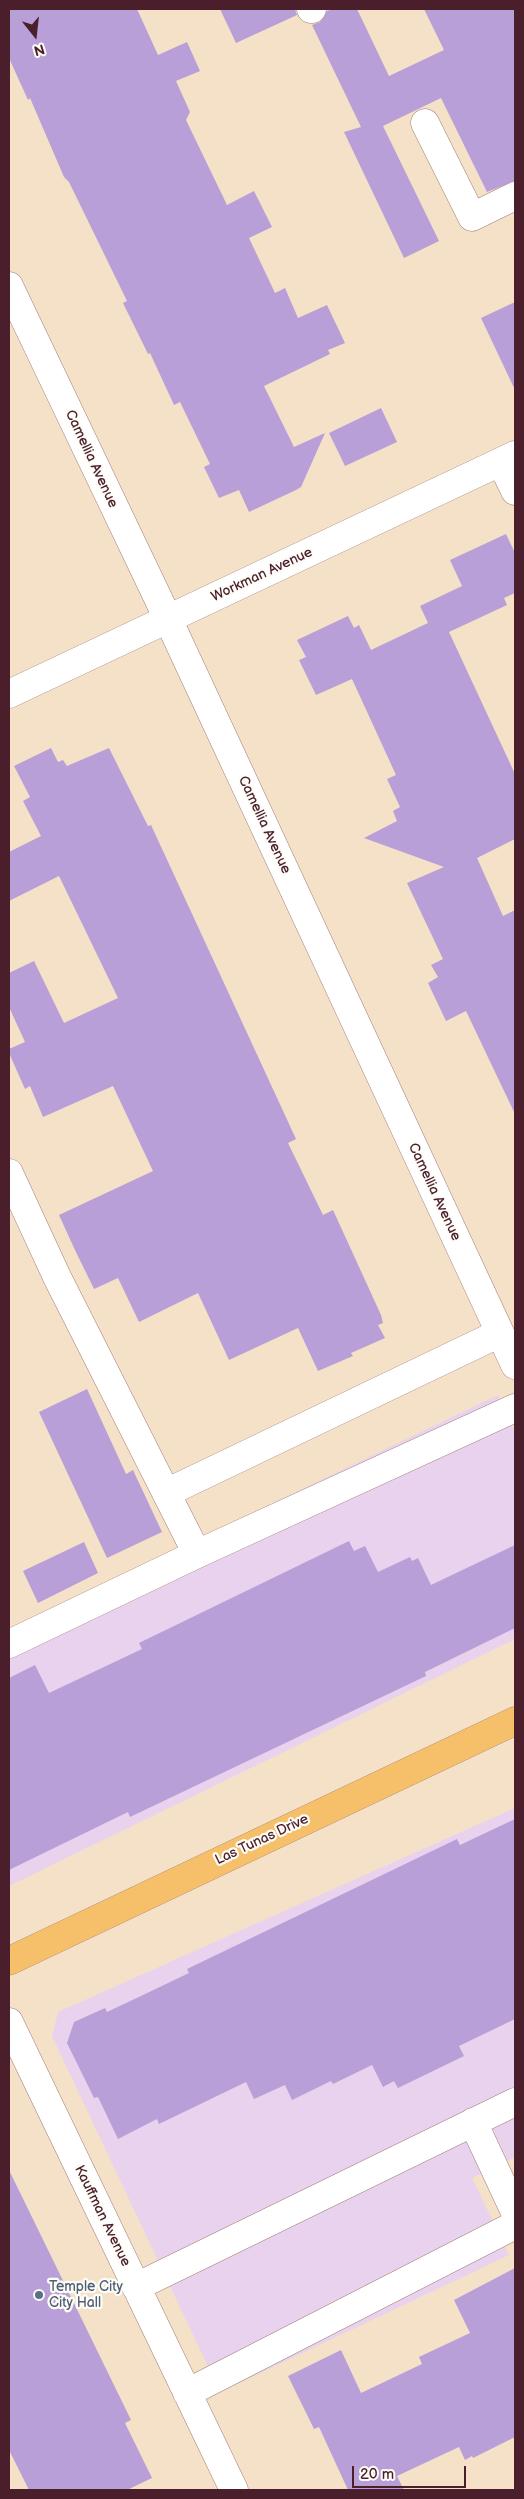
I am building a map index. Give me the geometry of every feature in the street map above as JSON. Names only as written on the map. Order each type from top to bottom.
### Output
[{"type":"main road","name":"Las Tunas Drive","points":[[9,1960],[515,1721]]},
{"type":"street","points":[[425,123],[472,217],[515,196]]},
{"type":"street","name":"Camellia Avenue","points":[[9,286],[168,619],[515,1365]]},
{"type":"street","points":[[508,459],[515,491]]},
{"type":"street","name":"Workman Avenue","points":[[9,694],[508,459]]},
{"type":"street","points":[[9,1173],[57,1276],[197,1554]]},
{"type":"street","points":[[166,1493],[500,1333]]},
{"type":"street","points":[[9,1644],[197,1554],[515,1408]]},
{"type":"street","name":"Kauffman Avenue","points":[[9,2022],[234,2490]]},
{"type":"street","points":[[136,2287],[515,2102]]},
{"type":"street","points":[[473,2122],[515,2212]]},
{"type":"street","points":[[187,2392],[515,2226]]},
{"type":"shaded area","points":[[498,1395],[515,1431],[515,1639],[9,1886],[9,1630]]},
{"type":"shaded area","points":[[515,1808],[515,2157],[472,2178],[509,2255],[220,2392],[52,2036],[58,2012]]},
{"type":"building","points":[[9,9],[137,9],[158,55],[187,42],[200,71],[176,81],[190,112],[186,120],[227,205],[254,191],[272,227],[249,238],[275,293],[285,288],[298,318],[327,305],[345,343],[328,350],[330,354],[264,386],[294,447],[325,433],[301,487],[249,512],[239,490],[219,498],[204,467],[210,464],[180,402],[174,405],[150,353],[148,354],[123,303],[127,301],[69,182],[64,177],[30,98],[28,100],[9,58]]},
{"type":"building","points":[[220,9],[295,9],[297,15],[236,43]]},
{"type":"building","points":[[333,9],[357,9],[389,76],[444,50],[424,9],[515,9],[515,181],[487,192],[441,98],[383,126],[439,241],[404,258],[344,132],[361,127],[312,25],[320,22],[327,11]]},
{"type":"building","points":[[515,302],[515,390],[481,318]]},
{"type":"building","points":[[381,408],[397,442],[345,466],[329,433]]},
{"type":"building","points":[[506,534],[515,553],[515,593],[504,598],[507,605],[449,632],[515,774],[515,839],[477,858],[503,916],[515,910],[515,1114],[466,1011],[446,1021],[428,983],[438,977],[431,965],[443,959],[407,883],[444,867],[364,838],[397,821],[393,811],[400,807],[387,779],[396,775],[352,679],[316,695],[299,660],[306,657],[297,640],[348,616],[354,628],[359,625],[371,650],[428,623],[420,606],[462,586],[450,560]]},
{"type":"building","points":[[51,748],[58,762],[63,760],[67,766],[109,748],[148,826],[151,825],[296,1139],[288,1143],[323,1215],[333,1210],[381,1315],[383,1323],[378,1325],[385,1338],[351,1353],[353,1356],[318,1371],[298,1328],[229,1360],[198,1293],[139,1322],[118,1278],[94,1289],[59,1215],[153,1171],[113,1086],[43,1117],[30,1086],[25,1089],[9,1053],[9,1049],[25,1042],[9,1007],[9,973],[34,961],[64,1023],[118,998],[59,876],[9,901],[9,852],[41,836],[23,801],[30,797],[14,766]]},
{"type":"building","points":[[87,1389],[126,1474],[133,1470],[162,1532],[107,1558],[39,1412]]},
{"type":"building","points":[[349,1541],[354,1551],[365,1546],[378,1572],[410,1557],[412,1561],[418,1558],[431,1585],[515,1545],[515,1628],[425,1672],[426,1676],[130,1817],[128,1812],[9,1870],[9,1678],[35,1665],[49,1693],[142,1649],[139,1643]]},
{"type":"building","points":[[84,1542],[98,1573],[38,1603],[23,1571]]},
{"type":"building","points":[[515,1819],[515,2019],[459,2046],[464,2056],[398,2088],[394,2081],[383,2087],[372,2065],[333,2084],[331,2081],[292,2100],[285,2085],[254,2099],[246,2082],[159,2124],[157,2119],[118,2139],[98,2097],[94,2098],[67,2043],[74,2022],[105,2008],[107,2012],[143,1995],[189,1973],[187,1969],[457,1839],[460,1845]]},
{"type":"building","name":"Temple City City Hall","points":[[9,2170],[131,2420],[125,2423],[152,2478],[127,2490],[29,2490],[9,2450]]},
{"type":"building","points":[[515,2268],[515,2437],[473,2458],[472,2456],[465,2460],[459,2447],[397,2476],[404,2490],[348,2490],[319,2427],[314,2429],[288,2376],[341,2350],[361,2393],[422,2364],[419,2357],[470,2333],[454,2300]]},
{"type":"place","name":"Temple City City Hall","points":[[39,2295]]}]
